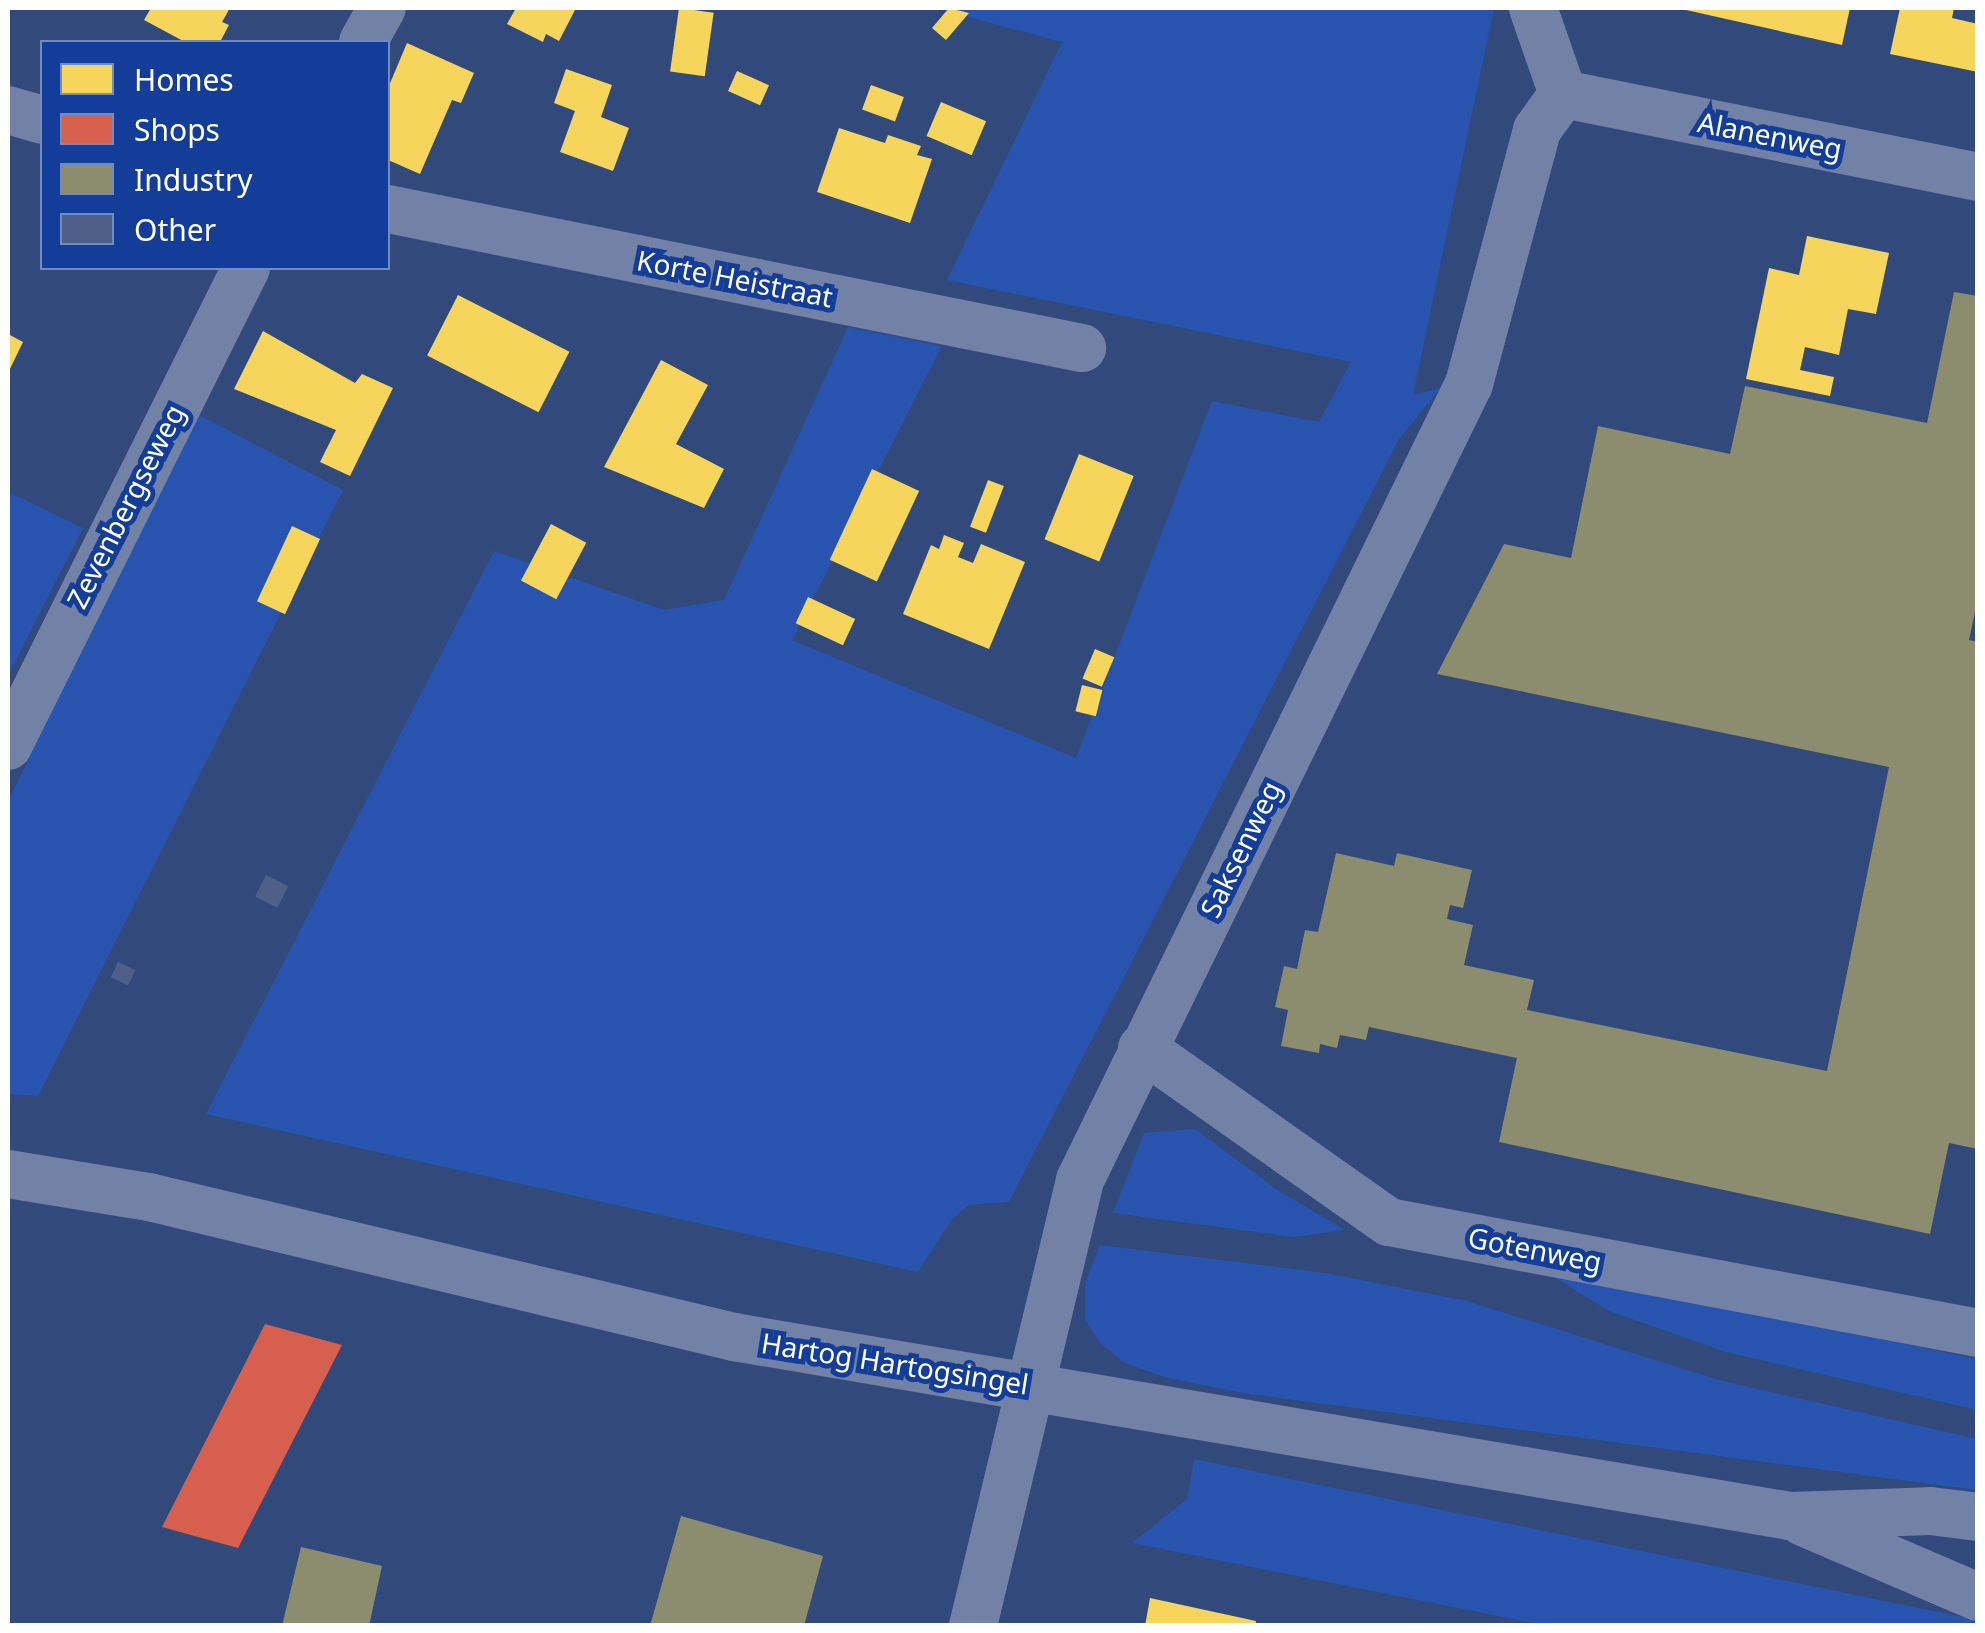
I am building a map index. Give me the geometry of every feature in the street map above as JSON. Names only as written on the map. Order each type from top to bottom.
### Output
[{"type":"street","points":[[365,40],[382,8]]},
{"type":"street","points":[[1533,8],[1563,94]]},
{"type":"street","name":"Alanenweg","points":[[1563,94],[1978,177]]},
{"type":"street","name":"Saksenweg","points":[[973,1626],[1026,1385],[1080,1180],[1469,384],[1536,130],[1563,94]]},
{"type":"street","points":[[8,110],[40,119]]},
{"type":"street","name":"Korte Heistraat","points":[[390,209],[1082,348]]},
{"type":"street","name":"Zevenbergseweg","points":[[8,746],[245,270]]},
{"type":"street","name":"Gotenweg","points":[[1142,1048],[1389,1222],[1978,1332]]},
{"type":"street","name":"Hartog Hartogsingel","points":[[8,1174],[148,1197],[734,1337],[1790,1516],[1930,1511],[1978,1517]]},
{"type":"street","name":"Hartog Hartogsingel","points":[[1790,1516],[1978,1597]]},
{"type":"shaded area","points":[[936,8],[1494,8],[1413,395],[1441,388],[1399,439],[1009,1202],[969,1205],[952,1219],[918,1272],[206,1114],[494,551],[664,610],[724,600],[848,327],[942,346],[792,640],[1076,758],[1212,401],[1319,422],[1351,362],[947,280],[1062,42]]},
{"type":"shaded area","points":[[197,414],[343,490],[38,1096],[8,1094],[8,801]]},
{"type":"shaded area","points":[[8,492],[83,528],[8,676]]},
{"type":"shaded area","points":[[1195,1129],[1279,1191],[1345,1230],[1294,1237],[1113,1213],[1144,1133]]},
{"type":"shaded area","points":[[1100,1245],[1326,1273],[1467,1301],[1719,1380],[1977,1439],[1977,1490],[1242,1393],[1164,1377],[1125,1363],[1100,1343],[1085,1320],[1085,1283]]},
{"type":"shaded area","points":[[1539,1268],[1977,1359],[1977,1410],[1726,1352],[1609,1311]]},
{"type":"shaded area","points":[[1194,1459],[1977,1620],[1977,1625],[1543,1625],[1132,1543],[1187,1499]]},
{"type":"building: Homes","points":[[151,8],[230,8],[222,22],[229,25],[221,40],[181,40],[144,20]]},
{"type":"building: Homes","points":[[516,8],[576,8],[559,41],[546,34],[543,42],[507,24]]},
{"type":"building: Homes","points":[[679,8],[714,13],[705,76],[670,71]]},
{"type":"building: Homes","points":[[949,8],[969,13],[946,40],[932,28]]},
{"type":"building: Homes","points":[[1677,8],[1850,8],[1842,45]]},
{"type":"building: Homes","points":[[1900,8],[1954,8],[1952,18],[1978,24],[1978,72],[1890,54]]},
{"type":"building: Homes","points":[[407,43],[474,73],[461,103],[452,100],[420,174],[390,161],[390,83]]},
{"type":"building: Homes","points":[[566,69],[612,85],[601,117],[629,128],[613,171],[560,152],[575,111],[554,103]]},
{"type":"building: Homes","points":[[737,71],[769,85],[760,105],[728,91]]},
{"type":"building: Homes","points":[[871,85],[904,97],[895,121],[862,109]]},
{"type":"building: Homes","points":[[941,102],[986,121],[972,155],[927,136]]},
{"type":"building: Homes","points":[[839,128],[885,143],[888,135],[921,146],[917,155],[932,159],[910,223],[817,192]]},
{"type":"building: Homes","points":[[1807,236],[1889,253],[1876,314],[1848,309],[1839,355],[1805,347],[1800,370],[1834,377],[1830,396],[1746,379],[1769,268],[1799,275]]},
{"type":"building: Homes","points":[[458,295],[569,352],[539,412],[427,356]]},
{"type":"building: Homes","points":[[263,331],[355,383],[362,374],[393,388],[350,476],[320,462],[336,430],[234,389]]},
{"type":"building: Homes","points":[[8,334],[23,342],[8,373]]},
{"type":"building: Homes","points":[[661,360],[708,385],[676,444],[724,469],[704,508],[604,467]]},
{"type":"building: Homes","points":[[1079,454],[1134,476],[1099,561],[1045,539]]},
{"type":"building: Homes","points":[[872,469],[919,491],[877,582],[830,560]]},
{"type":"building: Homes","points":[[988,480],[1004,486],[986,533],[970,527]]},
{"type":"building: Homes","points":[[551,524],[586,543],[556,599],[521,581]]},
{"type":"building: Homes","points":[[292,526],[320,539],[285,614],[257,601]]},
{"type":"building: Homes","points":[[944,535],[964,543],[958,557],[973,563],[981,544],[1025,562],[989,649],[903,614],[931,545],[939,549]]},
{"type":"building: Homes","points":[[808,597],[855,619],[843,645],[796,623]]},
{"type":"building: Homes","points":[[1095,649],[1114,657],[1102,687],[1082,678]]},
{"type":"building: Homes","points":[[1082,685],[1102,690],[1096,716],[1075,711]]},
{"type":"building: Homes","points":[[1150,1598],[1256,1621],[1255,1626],[1145,1626]]},
{"type":"building: Shops","points":[[265,1324],[342,1345],[238,1548],[162,1527]]},
{"type":"building: Industry","points":[[1954,292],[1978,296],[1978,598],[1969,640],[1978,642],[1978,1149],[1949,1143],[1930,1234],[1499,1142],[1517,1058],[1369,1027],[1366,1040],[1340,1035],[1337,1048],[1320,1044],[1319,1053],[1281,1046],[1288,1010],[1275,1007],[1284,966],[1297,969],[1305,930],[1318,932],[1336,853],[1394,866],[1397,853],[1472,870],[1463,908],[1450,905],[1447,919],[1473,925],[1464,965],[1534,980],[1527,1010],[1827,1071],[1889,767],[1437,674],[1504,544],[1571,558],[1598,426],[1730,454],[1745,386],[1927,423]]},
{"type":"building: Industry","points":[[681,1516],[823,1556],[804,1626],[650,1626]]},
{"type":"building: Industry","points":[[301,1547],[382,1566],[369,1626],[282,1626]]},
{"type":"building: Other","points":[[266,875],[288,886],[277,908],[255,896]]},
{"type":"building: Other","points":[[118,962],[135,970],[128,985],[111,977]]}]
